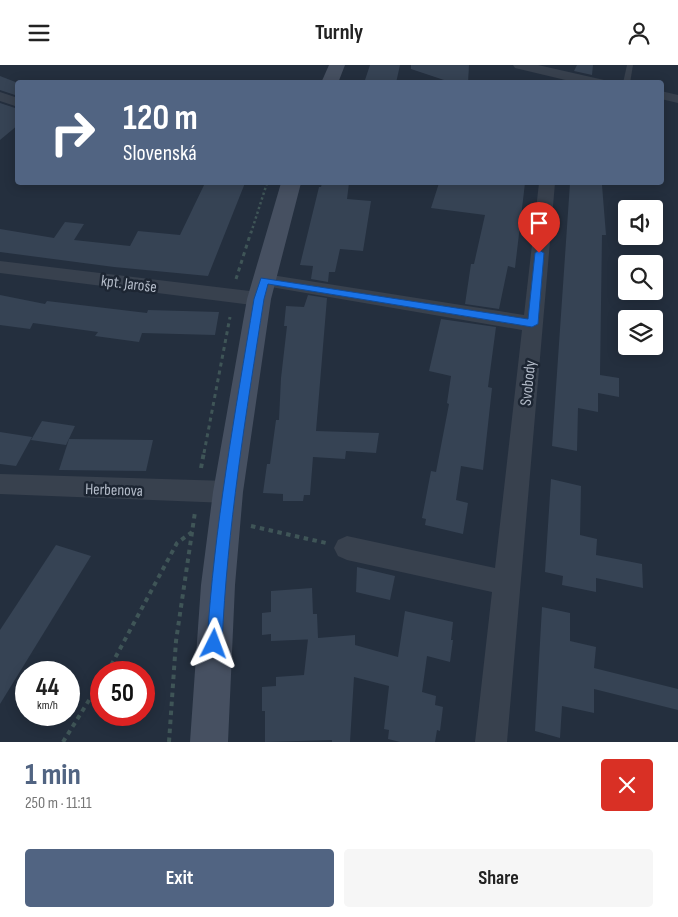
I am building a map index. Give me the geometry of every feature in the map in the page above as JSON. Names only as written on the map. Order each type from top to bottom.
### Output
[{"type":"main road","points":[[330,80],[337,65]]},
{"type":"main road","points":[[209,742],[218,585],[228,492],[262,289],[290,185]]},
{"type":"street","points":[[520,65],[559,78],[575,80]]},
{"type":"street","points":[[0,96],[15,102]]},
{"type":"street","points":[[664,96],[678,99]]},
{"type":"street","name":"Svobody","points":[[491,742],[546,185]]},
{"type":"street","name":"kpt. Jaroše","points":[[0,267],[262,289],[532,324]]},
{"type":"street","name":"Herbenova","points":[[0,484],[228,492]]},
{"type":"street","points":[[347,547],[507,583]]},
{"type":"lane","points":[[627,80],[630,65]]},
{"type":"path","points":[[236,280],[266,185]]},
{"type":"path","points":[[201,471],[232,307]]},
{"type":"path","points":[[243,524],[347,547]]},
{"type":"path","points":[[113,661],[177,543],[192,531],[176,641],[169,742]]},
{"type":"path","points":[[63,742],[90,699]]},
{"type":"building","points":[[370,65],[400,65],[397,80],[365,80]]},
{"type":"building","points":[[411,65],[469,65],[468,80],[444,80],[411,69]]},
{"type":"building","points":[[577,65],[593,65],[592,75],[574,71]]},
{"type":"building","points":[[0,76],[15,82],[15,95],[0,90]]},
{"type":"building","points":[[0,103],[15,108],[15,128],[0,140]]},
{"type":"building","points":[[204,185],[244,185],[208,276],[114,267],[0,252],[0,229],[54,238],[65,222],[84,224],[74,240],[130,246],[138,231],[180,235]]},
{"type":"building","points":[[322,185],[349,185],[347,199],[371,201],[363,251],[340,249],[335,272],[329,272],[328,282],[311,279],[313,266],[300,265],[319,187]]},
{"type":"building","points":[[438,185],[525,185],[515,268],[508,266],[499,309],[465,304],[471,264],[474,264],[485,215],[431,208]]},
{"type":"building","points":[[570,185],[602,185],[606,235],[602,235],[600,375],[619,378],[619,397],[598,393],[598,412],[578,408],[577,451],[552,446]]},
{"type":"building","points":[[0,295],[45,304],[47,301],[147,313],[148,310],[219,312],[215,335],[142,333],[139,342],[95,336],[98,332],[33,323],[30,329],[0,325]]},
{"type":"building","points":[[308,295],[327,298],[316,431],[379,433],[376,453],[346,451],[345,459],[313,457],[310,495],[304,495],[303,501],[283,501],[283,494],[263,493],[267,464],[270,464],[276,420],[279,420],[281,378],[287,326],[284,326],[286,306],[304,307]]},
{"type":"building","points":[[441,319],[496,327],[488,387],[492,388],[483,470],[461,466],[456,500],[468,503],[463,534],[425,525],[426,519],[422,518],[431,471],[436,472],[449,404],[447,403],[451,376],[429,371]]},
{"type":"building","points":[[42,421],[75,426],[66,445],[31,440]]},
{"type":"building","points":[[0,432],[32,437],[16,466],[0,464]]},
{"type":"building","points":[[69,439],[153,440],[146,471],[59,470]]},
{"type":"building","points":[[551,479],[581,486],[580,535],[597,539],[596,555],[642,564],[643,588],[596,578],[596,592],[562,585],[563,576],[545,572]]},
{"type":"building","points":[[56,545],[91,556],[26,661],[15,661],[15,680],[0,704],[0,630]]},
{"type":"building","points":[[357,567],[395,576],[390,600],[356,592]]},
{"type":"building","points":[[312,588],[313,614],[317,614],[318,638],[355,635],[355,645],[398,657],[405,611],[453,622],[450,662],[427,656],[422,692],[436,696],[435,705],[443,707],[440,731],[437,730],[435,742],[400,742],[388,739],[389,730],[384,729],[389,686],[354,677],[350,742],[332,742],[332,740],[265,742],[265,711],[262,711],[262,687],[276,686],[276,677],[304,675],[308,639],[271,641],[271,634],[262,635],[262,613],[271,612],[271,591]]},
{"type":"building","points":[[542,607],[570,613],[570,641],[596,647],[594,668],[678,689],[678,710],[594,689],[594,713],[562,706],[560,738],[535,731]]},
{"type":"route","points":[[214,644],[228,492],[259,299],[264,280],[532,324],[539,253]]}]
